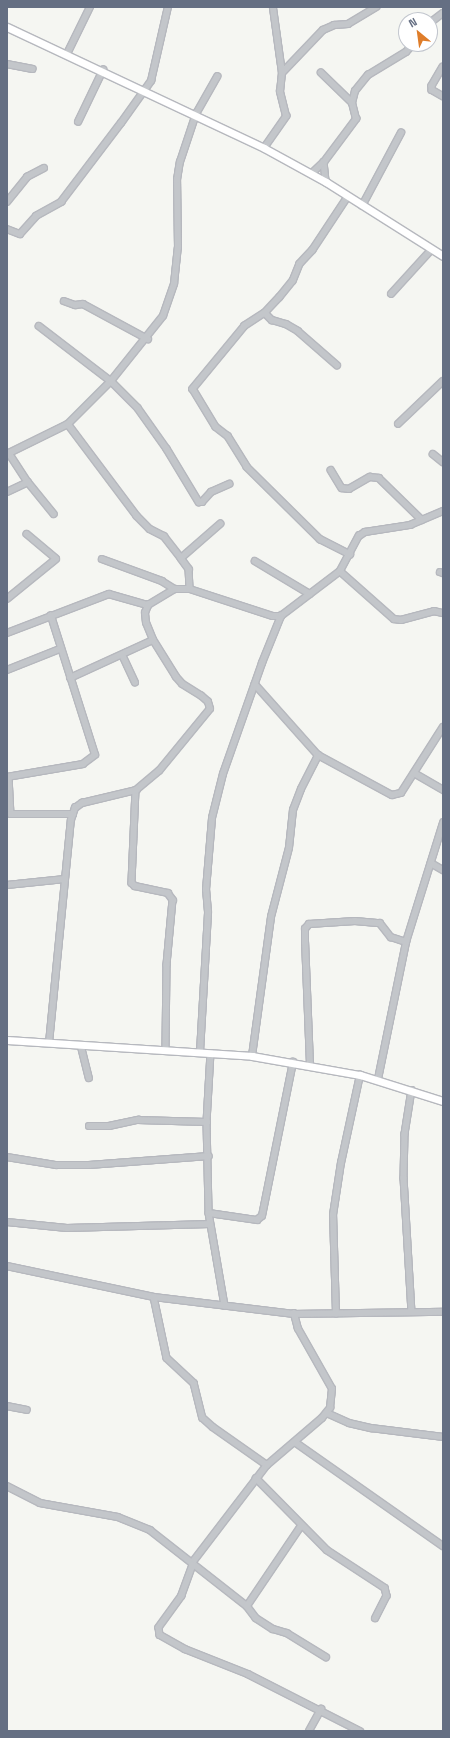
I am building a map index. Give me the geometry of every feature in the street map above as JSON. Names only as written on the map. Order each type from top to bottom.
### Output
[{"type":"street","points":[[67,54],[90,7]]},
{"type":"street","points":[[7,229],[20,234],[36,216],[61,202],[151,81],[168,7]]},
{"type":"street","points":[[282,73],[323,30],[334,25],[348,24],[376,7]]},
{"type":"street","points":[[264,148],[286,116],[280,92],[282,73],[273,8]]},
{"type":"street","points":[[7,26],[103,70],[143,92],[196,114],[264,148],[326,182],[431,250],[443,256]]},
{"type":"street","points":[[352,103],[360,82],[368,75],[405,52]]},
{"type":"street","points":[[7,64],[33,69]]},
{"type":"street","points":[[443,67],[432,86],[432,90],[443,96]]},
{"type":"street","points":[[78,122],[103,70]]},
{"type":"street","points":[[311,174],[324,162],[356,119],[352,103],[321,73]]},
{"type":"street","points":[[54,514],[8,454],[68,424],[111,382],[148,339],[163,316],[174,284],[178,248],[177,180],[180,162],[196,114],[217,77]]},
{"type":"street","points":[[362,206],[401,133]]},
{"type":"street","points":[[324,162],[326,182]]},
{"type":"street","points":[[7,202],[27,177],[44,168]]},
{"type":"street","points":[[348,197],[313,250],[300,264],[293,281],[265,313],[245,326],[195,384],[194,391],[216,427],[234,443],[247,467],[320,539],[350,554]]},
{"type":"street","points":[[391,294],[431,250]]},
{"type":"street","points":[[64,301],[75,305],[83,304],[148,339]]},
{"type":"street","points":[[265,313],[272,320],[286,324],[298,331],[337,365]]},
{"type":"street","points":[[39,326],[111,382],[138,408],[153,428],[199,502],[202,502],[211,492],[229,484]]},
{"type":"street","points":[[398,424],[443,381]]},
{"type":"street","points":[[68,424],[137,516],[150,529],[164,536],[181,558],[189,569],[190,589]]},
{"type":"street","points":[[433,454],[443,462]]},
{"type":"street","points":[[331,470],[342,488],[348,489],[370,477],[379,478],[422,520]]},
{"type":"street","points":[[7,492],[28,482]]},
{"type":"street","points":[[200,1052],[208,912],[206,890],[212,818],[223,774],[281,616],[340,571],[365,532],[410,525],[443,511]]},
{"type":"street","points":[[181,558],[220,524]]},
{"type":"street","points":[[7,599],[56,559],[27,535]]},
{"type":"street","points":[[102,558],[162,581],[175,589]]},
{"type":"street","points":[[255,562],[310,594]]},
{"type":"street","points":[[340,571],[394,619],[400,620],[434,611],[443,613]]},
{"type":"street","points":[[49,1043],[65,879],[75,808],[82,803],[136,790],[159,771],[210,709],[208,702],[182,684],[176,677],[153,640],[146,623],[145,613],[148,604],[175,589],[190,589],[273,616],[281,616]]},
{"type":"street","points":[[7,633],[113,593],[148,604]]},
{"type":"street","points":[[51,616],[60,649],[93,744],[95,755],[83,764],[8,777],[11,814],[73,814]]},
{"type":"street","points":[[70,678],[123,656],[153,640]]},
{"type":"street","points":[[7,670],[60,649]]},
{"type":"street","points":[[123,656],[135,682]]},
{"type":"street","points":[[255,684],[318,755],[392,795],[401,793],[443,727]]},
{"type":"street","points":[[252,1056],[271,916],[289,848],[293,810],[301,789],[318,755]]},
{"type":"street","points":[[414,773],[443,790]]},
{"type":"street","points":[[136,790],[132,883],[135,886],[168,893],[173,900],[167,956],[166,1049]]},
{"type":"street","points":[[378,1080],[406,942],[431,863],[438,833],[443,823]]},
{"type":"street","points":[[431,863],[443,870]]},
{"type":"street","points":[[7,885],[65,879]]},
{"type":"street","points":[[310,1065],[304,943],[305,929],[309,924],[348,921],[380,923],[391,937],[406,942]]},
{"type":"street","points":[[7,1040],[166,1049],[252,1056],[360,1075],[412,1090],[443,1101]]},
{"type":"street","points":[[81,1045],[89,1078]]},
{"type":"street","points":[[211,1053],[207,1122],[209,1156],[209,1212],[225,1306]]},
{"type":"street","points":[[209,1212],[257,1220],[262,1216],[292,1062]]},
{"type":"street","points":[[336,1314],[332,1238],[333,1215],[341,1163],[360,1075]]},
{"type":"street","points":[[412,1090],[405,1134],[404,1178],[412,1311]]},
{"type":"street","points":[[89,1126],[109,1126],[138,1120],[207,1122]]},
{"type":"street","points":[[7,1157],[56,1165],[89,1165],[209,1156]]},
{"type":"street","points":[[7,1222],[67,1228],[210,1224]]},
{"type":"street","points":[[7,1266],[154,1297],[294,1314],[412,1311],[443,1312]]},
{"type":"street","points":[[154,1297],[168,1358],[194,1383],[203,1418],[213,1427],[267,1465]]},
{"type":"street","points":[[294,1314],[298,1329],[332,1389],[333,1398],[327,1413],[267,1465],[256,1478],[193,1564],[182,1596],[159,1628],[160,1635],[185,1649],[248,1674],[321,1709],[360,1731]]},
{"type":"street","points":[[7,1406],[27,1410]]},
{"type":"street","points":[[327,1413],[349,1423],[371,1428],[443,1437]]},
{"type":"street","points":[[295,1442],[443,1546]]},
{"type":"street","points":[[256,1478],[301,1526],[327,1550],[386,1588],[387,1596],[376,1618]]},
{"type":"street","points":[[7,1486],[40,1503],[118,1517],[157,1534],[247,1606],[256,1618],[273,1629],[287,1633],[326,1657]]},
{"type":"street","points":[[247,1606],[301,1526]]},
{"type":"street","points":[[309,1731],[321,1709]]}]
